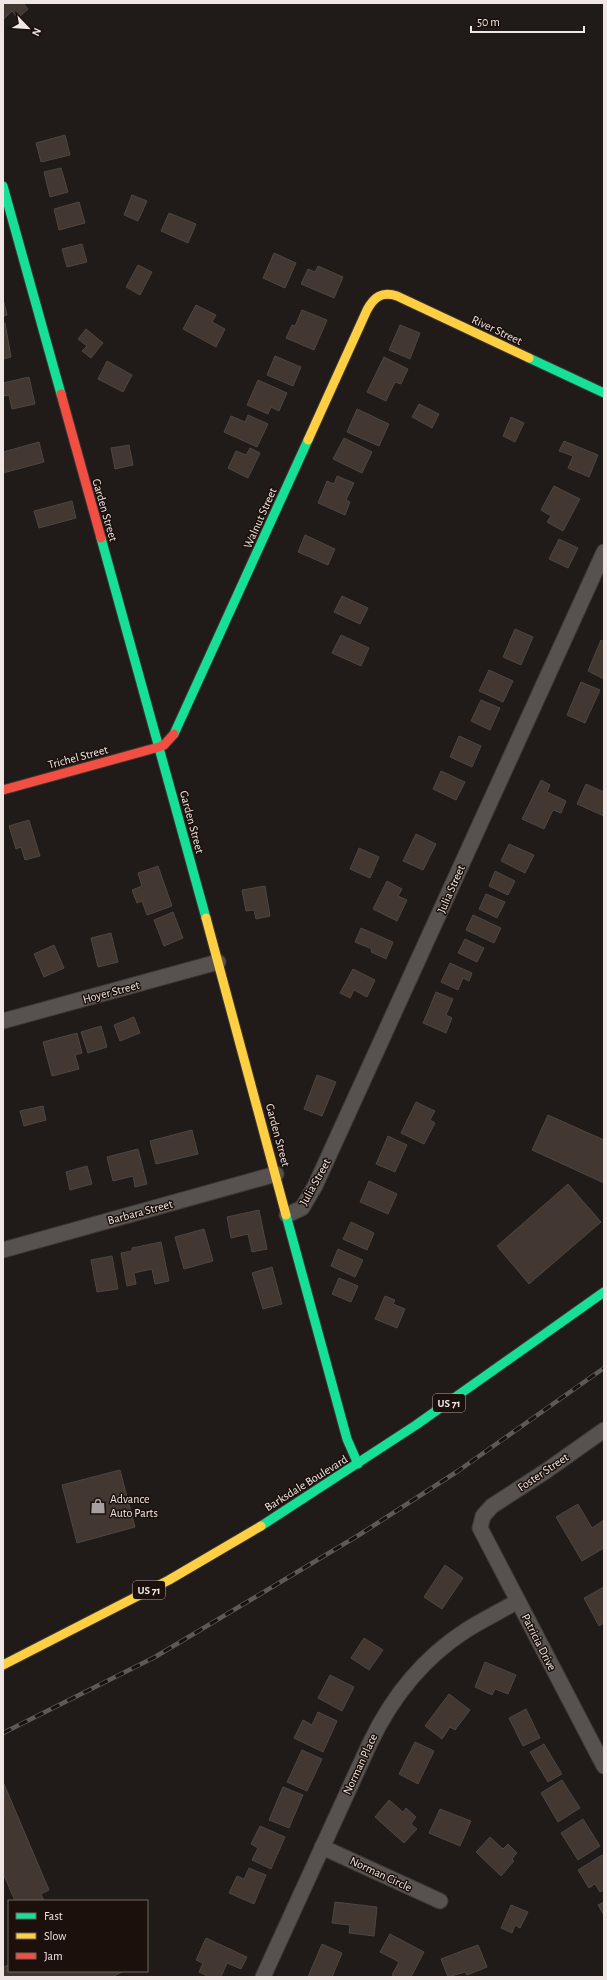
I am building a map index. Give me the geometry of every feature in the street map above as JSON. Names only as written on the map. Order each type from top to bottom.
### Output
[{"type":"street","name":"Garden Street","points":[[3,186],[159,747],[347,1439],[358,1464]]},
{"type":"street","name":"River Street","points":[[379,295],[384,293],[397,296],[604,394]]},
{"type":"street","name":"Walnut Street","points":[[159,747],[168,741],[179,726],[367,310],[379,295]]},
{"type":"street","name":"Julia Street","points":[[287,1215],[302,1208],[315,1186],[604,552]]},
{"type":"street","name":"Trichel Street","points":[[3,790],[159,747]]},
{"type":"street","name":"Hoyer Street","points":[[3,1021],[218,962]]},
{"type":"street","name":"Barbara Street","points":[[3,1250],[276,1174]]},
{"type":"street","name":"Barksdale Boulevard","points":[[3,1665],[104,1615],[221,1550],[358,1464],[459,1397],[604,1292]]},
{"type":"street","name":"Foster Street","points":[[483,1516],[496,1503],[546,1471],[604,1430]]},
{"type":"street","name":"Patricia Drive","points":[[483,1516],[480,1522],[482,1534],[604,1766]]},
{"type":"street","name":"Norman Place","points":[[263,1977],[379,1724],[410,1679],[434,1655],[466,1631],[518,1601]]},
{"type":"street","name":"Norman Circle","points":[[322,1847],[440,1901]]},
{"type":"building","points":[[3,3],[23,3],[28,9],[18,18],[12,11],[3,20]]},
{"type":"building","points":[[65,135],[70,155],[41,162],[36,143]]},
{"type":"building","points":[[61,168],[68,192],[50,197],[44,172]]},
{"type":"building","points":[[132,195],[147,201],[138,221],[124,215]]},
{"type":"building","points":[[79,202],[85,223],[59,230],[54,209]]},
{"type":"building","points":[[169,213],[196,224],[188,243],[161,231]]},
{"type":"building","points":[[82,244],[87,262],[67,267],[62,249]]},
{"type":"building","points":[[274,253],[296,263],[285,288],[263,278]]},
{"type":"building","points":[[138,265],[152,272],[140,295],[126,287]]},
{"type":"building","points":[[318,266],[343,277],[334,298],[301,284],[308,269],[315,272]]},
{"type":"building","points":[[3,299],[7,315],[3,316]]},
{"type":"building","points":[[196,305],[216,315],[212,322],[225,329],[216,347],[183,329]]},
{"type":"building","points":[[302,310],[327,320],[314,350],[286,338],[292,325],[295,326]]},
{"type":"building","points":[[3,323],[5,323],[11,357],[3,359]]},
{"type":"building","points":[[400,325],[420,333],[410,359],[389,350]]},
{"type":"building","points":[[86,329],[103,343],[91,358],[82,351],[87,346],[78,339]]},
{"type":"building","points":[[275,356],[301,367],[293,386],[267,375]]},
{"type":"building","points":[[384,357],[408,369],[401,384],[395,382],[386,401],[367,392]]},
{"type":"building","points":[[107,361],[132,375],[123,392],[98,379]]},
{"type":"building","points":[[29,377],[35,404],[12,409],[9,395],[3,396],[3,383]]},
{"type":"building","points":[[258,380],[287,393],[279,411],[271,407],[268,414],[247,405]]},
{"type":"building","points":[[419,404],[439,414],[432,428],[412,417]]},
{"type":"building","points":[[357,409],[389,424],[379,446],[347,432]]},
{"type":"building","points":[[248,415],[268,424],[257,447],[224,432],[231,416],[245,422]]},
{"type":"building","points":[[511,417],[524,423],[515,442],[503,436]]},
{"type":"building","points":[[344,438],[372,452],[362,473],[333,459]]},
{"type":"building","points":[[564,441],[598,455],[589,477],[568,468],[573,456],[559,451]]},
{"type":"building","points":[[39,442],[44,462],[3,473],[3,452]]},
{"type":"building","points":[[129,445],[133,465],[115,469],[111,448]]},
{"type":"building","points":[[250,448],[260,453],[248,478],[228,468],[236,451],[246,455]]},
{"type":"building","points":[[337,476],[354,483],[346,500],[350,502],[345,515],[318,503],[327,481],[334,484]]},
{"type":"building","points":[[554,486],[580,499],[563,531],[547,522],[551,516],[541,510]]},
{"type":"building","points":[[72,501],[76,518],[39,528],[34,511]]},
{"type":"building","points":[[305,535],[335,549],[328,565],[298,552]]},
{"type":"building","points":[[559,539],[578,548],[568,568],[549,559]]},
{"type":"building","points":[[342,596],[368,608],[360,624],[334,612]]},
{"type":"building","points":[[515,629],[533,637],[521,665],[503,657]]},
{"type":"building","points":[[341,635],[369,648],[361,666],[332,653]]},
{"type":"building","points":[[601,640],[604,642],[604,679],[588,671]]},
{"type":"building","points":[[489,670],[513,681],[503,702],[479,691]]},
{"type":"building","points":[[581,682],[600,690],[585,723],[567,715]]},
{"type":"building","points":[[481,700],[500,708],[490,730],[471,721]]},
{"type":"building","points":[[459,736],[481,746],[472,767],[450,757]]},
{"type":"building","points":[[441,771],[465,782],[456,800],[433,789]]},
{"type":"building","points":[[541,780],[550,785],[547,792],[566,801],[561,813],[553,810],[544,829],[522,819]]},
{"type":"building","points":[[586,784],[604,792],[604,816],[577,804]]},
{"type":"building","points":[[29,820],[40,856],[25,860],[21,847],[16,849],[9,826]]},
{"type":"building","points":[[416,834],[436,844],[423,870],[403,861]]},
{"type":"building","points":[[509,844],[534,855],[525,873],[501,861]]},
{"type":"building","points":[[359,848],[379,857],[370,878],[350,869]]},
{"type":"building","points":[[158,866],[172,906],[147,915],[142,901],[137,903],[132,890],[142,886],[138,873]]},
{"type":"building","points":[[495,871],[515,881],[508,895],[489,886]]},
{"type":"building","points":[[387,881],[402,889],[398,896],[407,900],[397,921],[373,909]]},
{"type":"building","points":[[265,886],[270,916],[256,919],[254,910],[246,911],[242,890]]},
{"type":"building","points":[[486,894],[505,902],[497,918],[479,909]]},
{"type":"building","points":[[173,912],[183,938],[164,946],[154,920]]},
{"type":"building","points":[[473,915],[501,928],[494,943],[466,930]]},
{"type":"building","points":[[361,928],[393,942],[386,959],[371,952],[372,949],[355,942]]},
{"type":"building","points":[[111,933],[118,962],[98,967],[91,938]]},
{"type":"building","points":[[465,939],[484,948],[477,962],[458,953]]},
{"type":"building","points":[[54,945],[64,968],[44,977],[34,954]]},
{"type":"building","points":[[450,963],[472,973],[469,981],[463,978],[458,990],[441,982]]},
{"type":"building","points":[[353,969],[375,980],[367,997],[354,990],[350,998],[340,993]]},
{"type":"building","points":[[436,992],[453,999],[446,1015],[452,1018],[446,1033],[423,1023]]},
{"type":"building","points":[[134,1017],[140,1033],[120,1041],[114,1025]]},
{"type":"building","points":[[101,1026],[107,1047],[88,1053],[81,1032]]},
{"type":"building","points":[[77,1033],[82,1053],[75,1055],[79,1069],[52,1076],[43,1042]]},
{"type":"building","points":[[317,1075],[336,1082],[322,1116],[304,1109]]},
{"type":"building","points":[[416,1102],[435,1111],[430,1120],[435,1123],[424,1144],[401,1133]]},
{"type":"building","points":[[43,1106],[46,1120],[24,1126],[20,1111]]},
{"type":"building","points":[[548,1115],[604,1140],[604,1183],[532,1150]]},
{"type":"building","points":[[192,1130],[198,1154],[156,1164],[150,1141]]},
{"type":"building","points":[[388,1136],[407,1145],[395,1172],[376,1164]]},
{"type":"building","points":[[138,1149],[147,1184],[135,1187],[133,1176],[113,1181],[107,1157]]},
{"type":"building","points":[[87,1166],[92,1184],[70,1190],[66,1172]]},
{"type":"building","points":[[369,1181],[397,1194],[388,1214],[360,1202]]},
{"type":"building","points":[[568,1184],[601,1222],[529,1284],[497,1246]]},
{"type":"building","points":[[259,1210],[267,1249],[252,1252],[248,1234],[231,1238],[227,1217]]},
{"type":"building","points":[[351,1222],[374,1233],[367,1250],[343,1239]]},
{"type":"building","points":[[204,1229],[213,1261],[184,1269],[175,1237]]},
{"type":"building","points":[[161,1242],[169,1281],[155,1284],[152,1269],[134,1273],[136,1284],[127,1286],[121,1253],[132,1251],[132,1248]]},
{"type":"building","points":[[338,1249],[363,1260],[355,1277],[331,1266]]},
{"type":"building","points":[[112,1256],[118,1289],[97,1292],[91,1260]]},
{"type":"building","points":[[272,1267],[282,1304],[263,1309],[252,1273]]},
{"type":"building","points":[[339,1278],[358,1286],[351,1302],[332,1294]]},
{"type":"building","points":[[385,1296],[395,1300],[393,1304],[405,1309],[397,1328],[375,1319]]},
{"type":"building","name":"Advance Auto Parts","points":[[120,1470],[135,1527],[77,1543],[62,1485]]},
{"type":"building","points":[[578,1504],[592,1528],[604,1520],[604,1548],[582,1561],[556,1517]]},
{"type":"building","points":[[445,1565],[463,1578],[442,1609],[424,1597]]},
{"type":"building","points":[[604,1587],[604,1623],[599,1626],[584,1598]]},
{"type":"building","points":[[364,1638],[383,1650],[369,1670],[351,1658]]},
{"type":"building","points":[[485,1662],[516,1675],[508,1694],[495,1689],[492,1695],[475,1687]]},
{"type":"building","points":[[330,1675],[354,1687],[342,1711],[318,1698]]},
{"type":"building","points":[[449,1694],[470,1710],[455,1730],[450,1727],[442,1739],[425,1726]]},
{"type":"building","points":[[526,1709],[540,1738],[523,1746],[509,1718]]},
{"type":"building","points":[[318,1712],[337,1721],[323,1752],[294,1738],[303,1720],[312,1725]]},
{"type":"building","points":[[415,1742],[434,1751],[418,1784],[399,1774]]},
{"type":"building","points":[[544,1744],[562,1774],[548,1782],[530,1752]]},
{"type":"building","points":[[302,1750],[322,1759],[307,1791],[287,1782]]},
{"type":"building","points":[[562,1780],[580,1808],[558,1822],[541,1793]]},
{"type":"building","points":[[4,1784],[49,1890],[41,1894],[44,1900],[15,1900],[3,1873]]},
{"type":"building","points":[[283,1787],[303,1795],[289,1828],[269,1820]]},
{"type":"building","points":[[389,1800],[403,1812],[406,1808],[416,1817],[411,1824],[417,1829],[404,1843],[375,1817]]},
{"type":"building","points":[[440,1809],[471,1821],[460,1846],[429,1833]]},
{"type":"building","points":[[583,1819],[600,1846],[578,1860],[561,1833]]},
{"type":"building","points":[[260,1826],[285,1837],[271,1869],[252,1860],[258,1848],[251,1844]]},
{"type":"building","points":[[490,1837],[503,1849],[508,1844],[517,1853],[512,1859],[514,1861],[501,1876],[476,1852]]},
{"type":"building","points":[[602,1855],[604,1858],[604,1890],[600,1892],[595,1884],[589,1888],[578,1870]]},
{"type":"building","points":[[249,1868],[266,1875],[254,1904],[229,1893],[237,1876],[244,1879]]},
{"type":"building","points":[[335,1902],[377,1907],[374,1936],[349,1933],[350,1925],[332,1923]]},
{"type":"building","points":[[604,1902],[604,1915],[598,1905]]},
{"type":"building","points":[[511,1905],[528,1912],[520,1928],[515,1925],[512,1933],[501,1928]]},
{"type":"building","points":[[390,1934],[424,1952],[411,1977],[396,1977],[392,1975],[399,1962],[380,1952]]},
{"type":"building","points":[[206,1938],[247,1957],[241,1969],[227,1963],[221,1977],[209,1977],[199,1972],[203,1963],[196,1960]]},
{"type":"building","points":[[322,1944],[342,1953],[332,1977],[308,1977]]},
{"type":"building","points":[[478,1945],[487,1967],[467,1975],[465,1972],[448,1977],[441,1959]]},
{"type":"building","points":[[8,1965],[8,1972],[122,1972],[112,1977],[3,1977],[3,1967]]},
{"type":"railway","points":[[3,1733],[155,1657],[359,1535],[458,1471],[604,1368]]},
{"type":"traffic: fast","points":[[3,186],[61,394]]},
{"type":"traffic: fast","points":[[529,358],[604,393]]},
{"type":"traffic: fast","points":[[174,734],[308,440]]},
{"type":"traffic: fast","points":[[101,538],[206,918]]},
{"type":"traffic: fast","points":[[286,1215],[347,1439],[358,1464]]},
{"type":"traffic: fast","points":[[261,1526],[416,1425],[604,1292]]},
{"type":"traffic: slow","points":[[308,440],[367,310],[379,296],[387,294],[397,296],[529,358]]},
{"type":"traffic: slow","points":[[206,918],[286,1215]]},
{"type":"traffic: slow","points":[[3,1665],[169,1580],[261,1526]]},
{"type":"traffic: jam","points":[[61,394],[101,538]]},
{"type":"traffic: jam","points":[[3,790],[159,747],[164,745],[174,734]]},
{"type":"place","name":"Advance Auto Parts","points":[[98,1506]]}]
